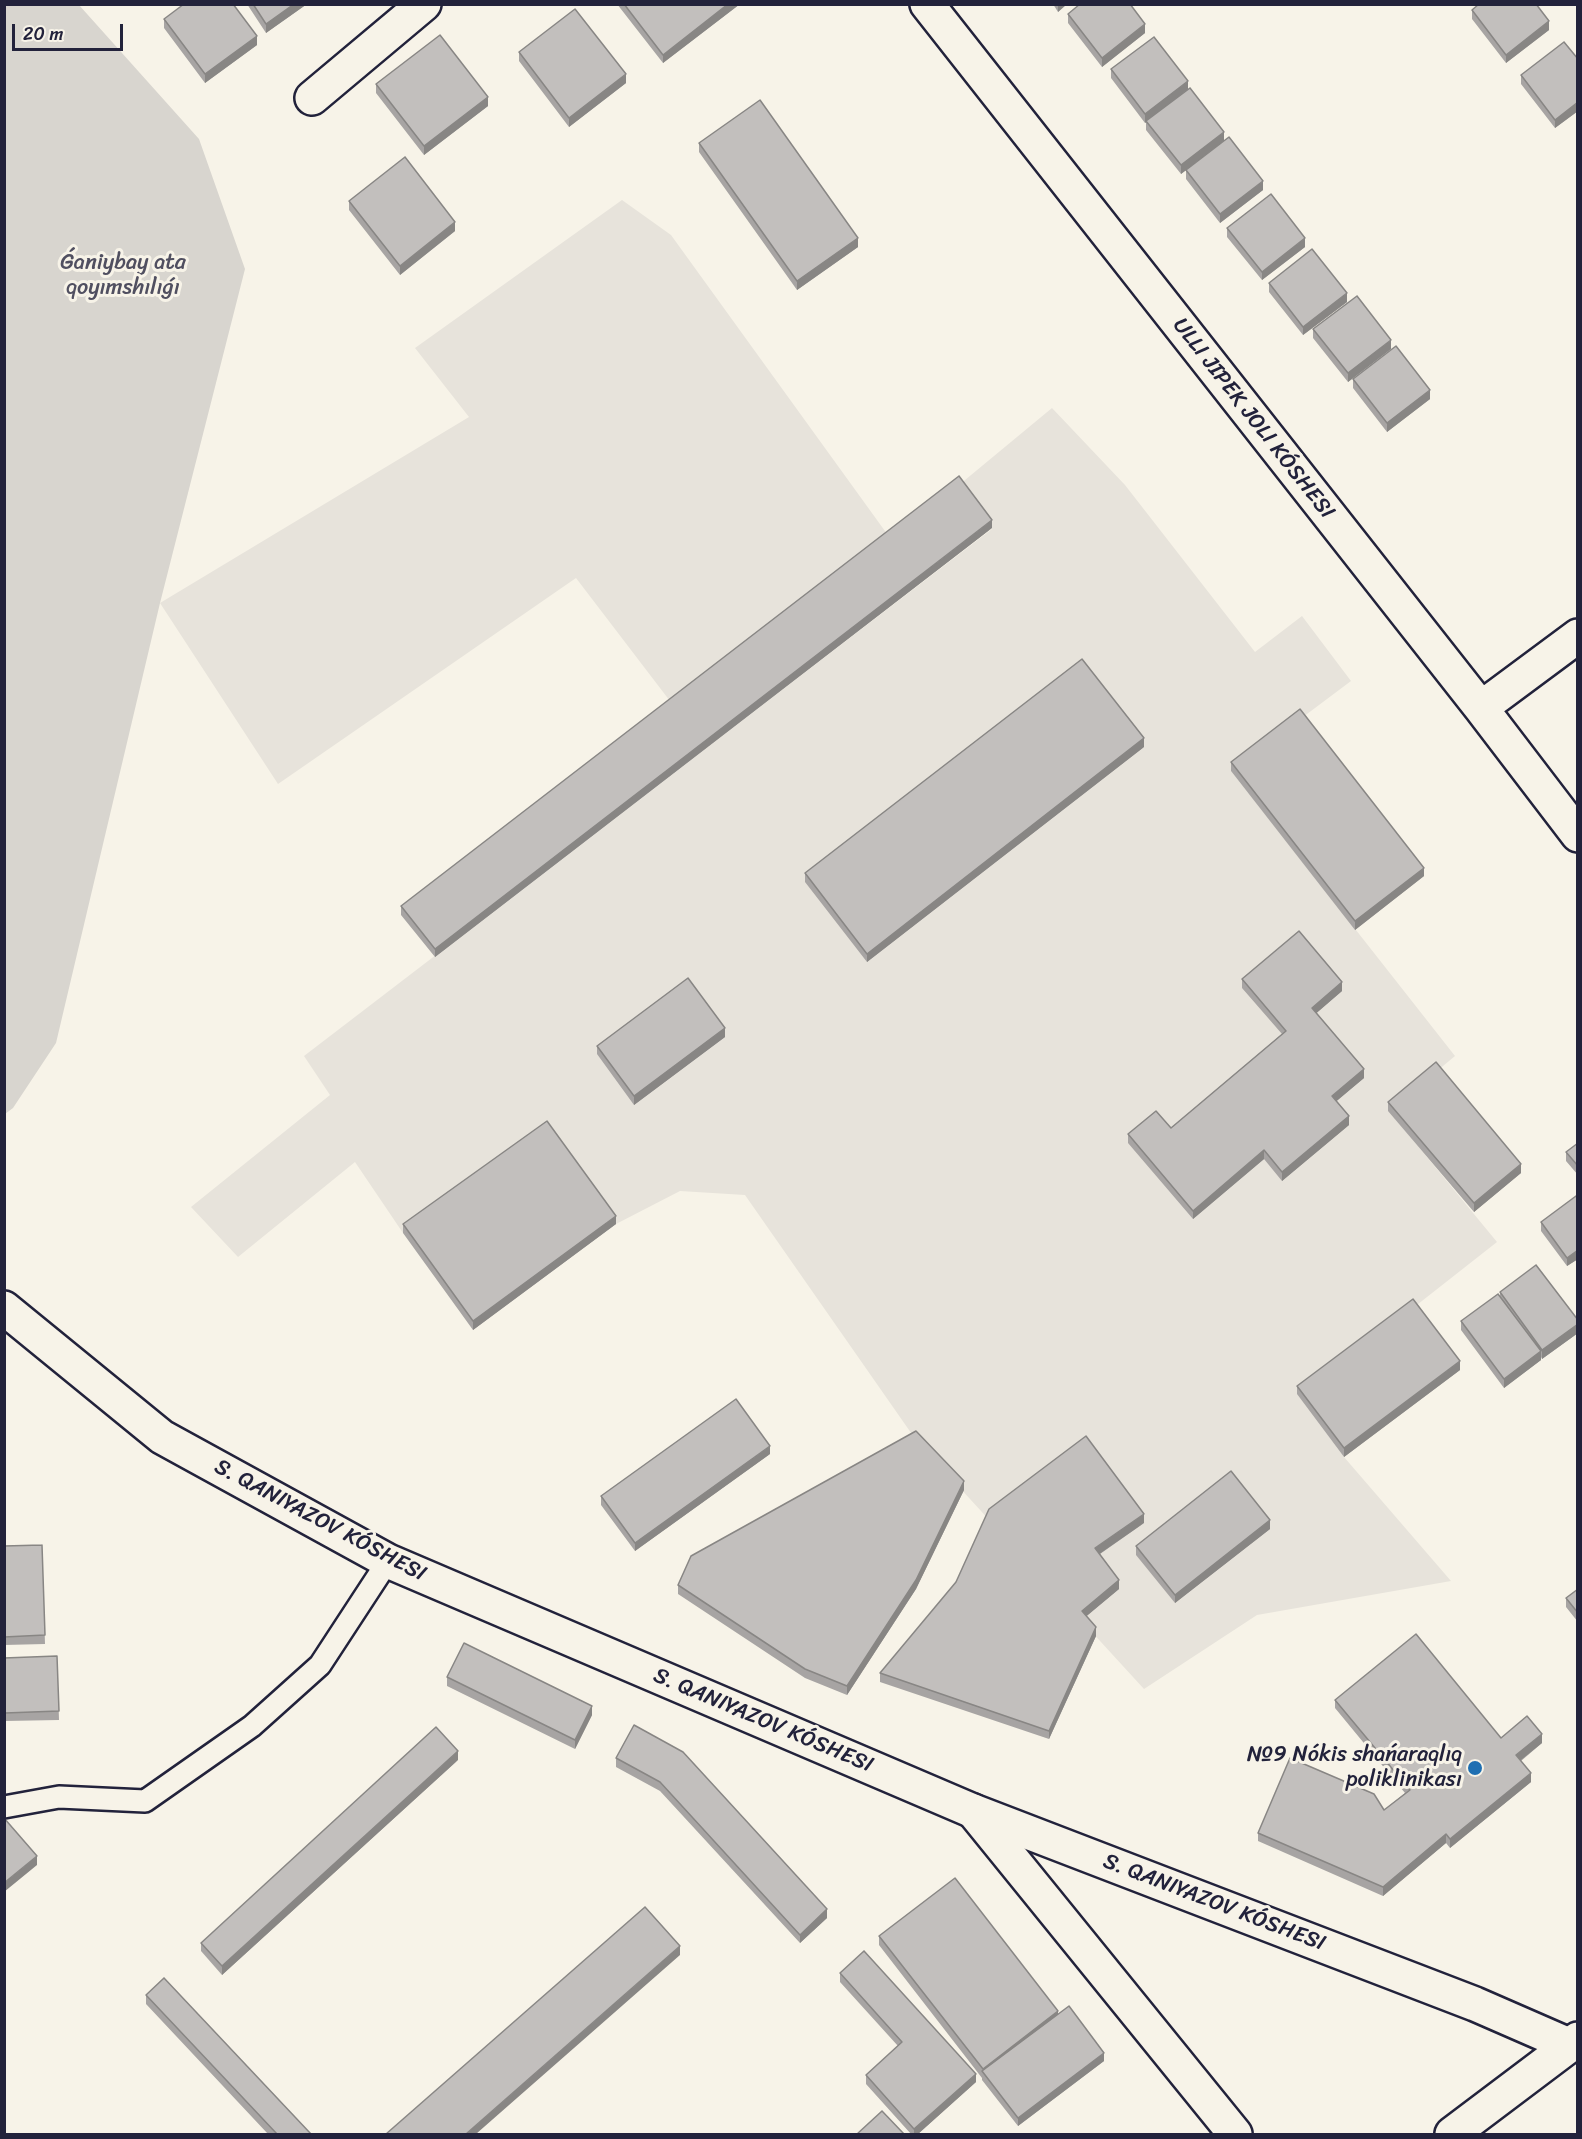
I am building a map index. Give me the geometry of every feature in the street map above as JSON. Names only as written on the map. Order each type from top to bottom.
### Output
[{"type":"street","points":[[312,98],[424,4]]},
{"type":"street","points":[[927,4],[1481,708],[1578,835]]},
{"type":"street","points":[[1481,708],[1578,636]]},
{"type":"street","points":[[4,1308],[162,1437],[388,1561],[973,1811],[1573,2042]]},
{"type":"street","points":[[973,1811],[1235,2134]]},
{"type":"street","points":[[1452,2134],[1573,2042]]},
{"type":"lane","points":[[4,1807],[58,1797],[145,1801],[252,1726],[320,1665],[388,1561]]},
{"type":"shaded area","points":[[622,200],[671,235],[890,538],[673,705],[576,578],[278,784],[160,603],[469,417],[415,348]]},
{"type":"shaded area","points":[[1052,408],[1125,485],[1255,652],[1302,616],[1351,681],[1231,771],[1455,1056],[1389,1111],[1497,1242],[1298,1395],[1344,1457],[1451,1581],[1257,1615],[1144,1689],[916,1440],[745,1195],[680,1191],[616,1224],[593,1194],[403,1233],[355,1162],[238,1257],[191,1207],[330,1095],[304,1056],[992,529],[959,485]]},
{"type":"green space","name":"Ǵaniybay ata qoyımshılıǵı","points":[[5,4],[79,5],[199,139],[245,269],[160,603],[56,1043],[13,1108],[5,1114]]},
{"type":"building","points":[[184,4],[233,4],[257,36],[205,74],[164,19]]},
{"type":"building","points":[[253,4],[294,4],[266,24]]},
{"type":"building","points":[[624,4],[728,4],[663,55]]},
{"type":"building","points":[[1080,4],[1130,4],[1145,24],[1102,58],[1068,14]]},
{"type":"building","points":[[1479,4],[1536,4],[1549,21],[1506,55],[1472,10]]},
{"type":"building","points":[[575,9],[626,74],[569,118],[519,52]]},
{"type":"building","points":[[440,35],[488,97],[424,146],[376,84]]},
{"type":"building","points":[[1154,37],[1188,81],[1145,114],[1111,69]]},
{"type":"building","points":[[1564,42],[1578,59],[1578,102],[1555,120],[1521,75]]},
{"type":"building","points":[[1190,88],[1224,132],[1181,165],[1146,121]]},
{"type":"building","points":[[760,100],[858,238],[797,281],[699,143]]},
{"type":"building","points":[[1229,137],[1263,181],[1220,214],[1186,170]]},
{"type":"building","points":[[405,157],[455,222],[400,266],[349,201]]},
{"type":"building","points":[[1271,194],[1305,238],[1262,272],[1227,228]]},
{"type":"building","points":[[1312,249],[1347,293],[1303,327],[1269,283]]},
{"type":"building","points":[[1357,296],[1391,340],[1348,373],[1313,329]]},
{"type":"building","points":[[1396,346],[1430,390],[1387,423],[1353,379]]},
{"type":"building","points":[[959,476],[992,520],[435,949],[401,906]]},
{"type":"building","points":[[1082,659],[1144,738],[867,954],[805,873]]},
{"type":"building","points":[[1300,709],[1424,868],[1355,921],[1231,762]]},
{"type":"building","points":[[1299,931],[1342,982],[1312,1008],[1364,1069],[1332,1096],[1349,1116],[1282,1172],[1264,1150],[1193,1211],[1128,1134],[1156,1111],[1171,1128],[1286,1031],[1242,979]]},
{"type":"building","points":[[688,978],[725,1028],[634,1096],[597,1046]]},
{"type":"building","points":[[1436,1062],[1521,1164],[1474,1203],[1388,1102]]},
{"type":"building","points":[[547,1121],[616,1216],[473,1321],[403,1224]]},
{"type":"building","points":[[1578,1143],[1578,1166],[1566,1152]]},
{"type":"building","points":[[1576,1196],[1578,1199],[1578,1250],[1567,1258],[1541,1222]]},
{"type":"building","points":[[1536,1265],[1578,1320],[1578,1324],[1542,1350],[1500,1292]]},
{"type":"building","points":[[1498,1294],[1541,1351],[1504,1379],[1461,1321]]},
{"type":"building","points":[[1413,1299],[1460,1361],[1344,1448],[1297,1386]]},
{"type":"building","points":[[736,1399],[770,1446],[635,1543],[601,1496]]},
{"type":"building","points":[[916,1431],[964,1481],[916,1580],[847,1686],[805,1669],[678,1585],[691,1556]]},
{"type":"building","points":[[1086,1436],[1144,1514],[1095,1548],[1119,1580],[1082,1611],[1096,1627],[1049,1731],[880,1673],[956,1582],[989,1509]]},
{"type":"building","points":[[1231,1471],[1270,1520],[1175,1595],[1136,1546]]},
{"type":"building","points":[[42,1545],[45,1635],[4,1637],[4,1546]]},
{"type":"building","points":[[1578,1589],[1578,1613],[1566,1598]]},
{"type":"building","points":[[1416,1634],[1501,1738],[1527,1716],[1542,1734],[1516,1755],[1531,1773],[1450,1839],[1446,1834],[1383,1887],[1258,1833],[1290,1758],[1374,1794],[1384,1810],[1410,1790],[1335,1700]]},
{"type":"building","points":[[464,1643],[592,1706],[575,1740],[447,1677]]},
{"type":"building","points":[[57,1656],[59,1711],[5,1713],[4,1658]]},
{"type":"building","points":[[634,1725],[683,1752],[827,1909],[800,1935],[660,1782],[616,1758]]},
{"type":"building","points":[[436,1727],[458,1751],[222,1966],[201,1943]]},
{"type":"building","points":[[4,1818],[37,1856],[4,1883]]},
{"type":"building","points":[[955,1878],[1058,2011],[983,2069],[879,1936]]},
{"type":"building","points":[[645,1907],[680,1946],[466,2134],[386,2134]]},
{"type":"building","points":[[864,1951],[976,2074],[914,2129],[866,2075],[902,2042],[840,1973]]},
{"type":"building","points":[[164,1978],[311,2134],[277,2134],[146,1995]]},
{"type":"building","points":[[1069,2006],[1104,2053],[1018,2118],[982,2071]]},
{"type":"building","points":[[882,2111],[904,2134],[857,2134]]},
{"type":"place","name":"№9 Nókis shańaraqlıq poliklinikası","points":[[1475,1768]]}]
